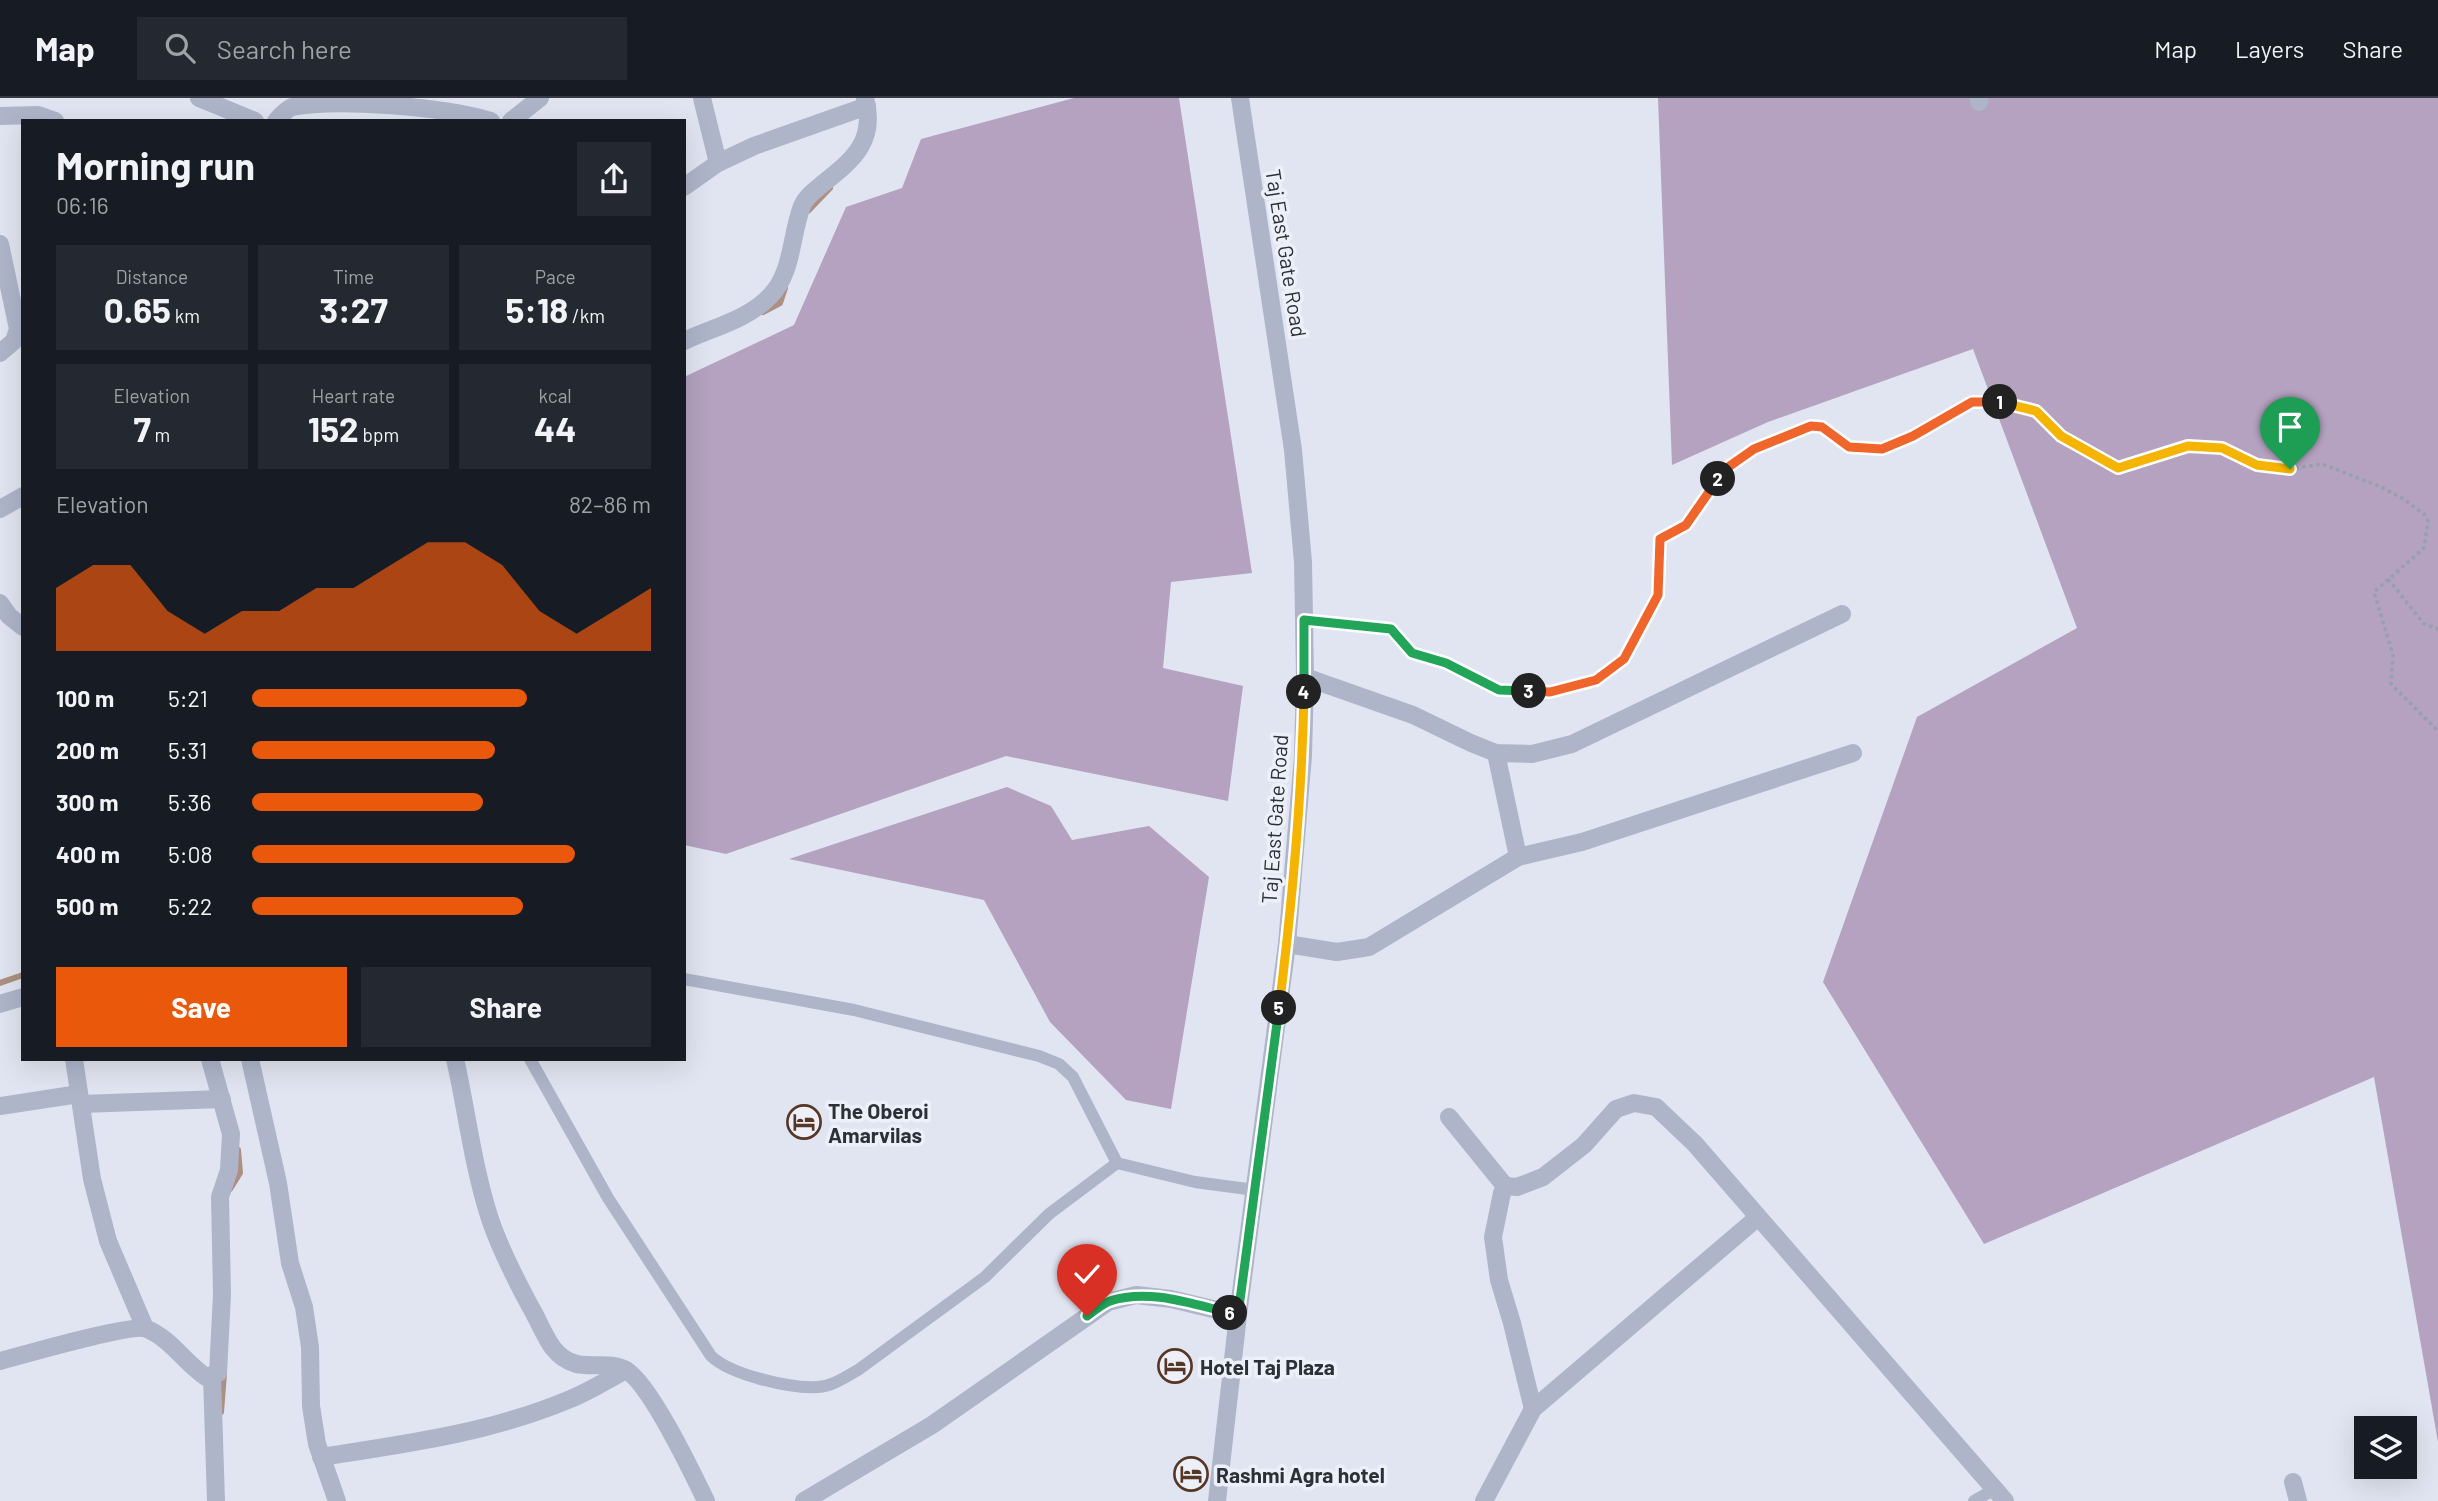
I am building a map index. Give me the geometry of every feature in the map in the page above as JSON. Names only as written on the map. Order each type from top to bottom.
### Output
[{"type":"street","points":[[199,98],[232,104],[252,119]]},
{"type":"street","points":[[514,119],[540,98]]},
{"type":"street","points":[[702,98],[718,163]]},
{"type":"street","name":"Taj East Gate Road","points":[[1217,1501],[1238,1315],[1287,944],[1303,756],[1305,677],[1303,562],[1293,450],[1240,98]]},
{"type":"street","points":[[278,119],[292,107],[319,102],[377,102],[443,110],[482,119]]},
{"type":"street","points":[[686,186],[718,163],[754,146],[866,102],[867,127],[861,148],[802,204],[794,240],[778,287],[755,310],[686,340]]},
{"type":"street","points":[[0,116],[38,115],[49,119]]},
{"type":"street","points":[[0,244],[18,329],[14,341],[0,353]]},
{"type":"street","points":[[0,509],[21,497]]},
{"type":"street","points":[[1305,677],[1413,715],[1496,753],[1532,754],[1572,744],[1842,614]]},
{"type":"street","points":[[1287,944],[1337,952],[1368,947],[1518,857],[1582,842],[1853,752]]},
{"type":"street","points":[[1496,753],[1518,857]]},
{"type":"street","points":[[0,1004],[21,998]]},
{"type":"street","points":[[74,1061],[92,1179],[108,1241],[145,1328],[171,1345],[199,1372],[206,1377],[212,1377],[218,1373],[219,1366],[222,1294],[220,1197],[229,1170],[231,1134],[211,1061]]},
{"type":"street","points":[[250,1061],[278,1183],[290,1263],[304,1307],[310,1348],[311,1406],[321,1457],[337,1501]]},
{"type":"street","points":[[455,1061],[468,1129],[490,1219],[514,1276],[553,1348],[569,1362],[626,1370],[641,1384],[683,1455],[706,1501]]},
{"type":"street","points":[[0,1106],[80,1099],[222,1100]]},
{"type":"street","points":[[1449,1117],[1505,1186],[1517,1187],[1543,1177],[1584,1144],[1616,1109],[1634,1103],[1656,1107],[1695,1144],[2000,1495]]},
{"type":"street","points":[[1505,1186],[1493,1237],[1499,1280],[1513,1323],[1533,1409]]},
{"type":"street","points":[[1484,1501],[1533,1409],[1757,1218]]},
{"type":"street","points":[[804,1501],[932,1425],[1108,1302],[1136,1296],[1171,1299],[1238,1315]]},
{"type":"street","points":[[0,1361],[122,1330],[145,1328]]},
{"type":"street","points":[[321,1457],[442,1437],[508,1421],[572,1399],[626,1370]]},
{"type":"street","points":[[212,1377],[216,1501]]},
{"type":"street","points":[[2293,1482],[2298,1501]]},
{"type":"lane","points":[[686,979],[855,1010],[1039,1056],[1059,1064],[1073,1077],[1116,1163],[1195,1182],[1255,1190]]},
{"type":"lane","points":[[531,1061],[608,1198],[711,1356],[723,1366],[765,1381],[816,1387],[837,1381],[858,1370],[985,1277],[1049,1214],[1116,1163]]},
{"type":"lane","points":[[1974,1501],[2000,1495]]},
{"type":"path","points":[[1304,620],[1391,629],[1412,653],[1446,663],[1499,690],[1550,692],[1596,680],[1624,659],[1658,595],[1660,539],[1686,525],[1724,470],[1754,449],[1811,426],[1822,427],[1849,447],[1882,449],[1913,436],[1972,402],[2004,401],[2036,411],[2061,436],[2118,468],[2188,446],[2222,448],[2257,465],[2290,469],[2322,464],[2347,472],[2402,498],[2425,515],[2428,521],[2424,548],[2374,592],[2393,655],[2391,684],[2438,731]]},
{"type":"path","points":[[2388,579],[2424,624],[2438,629]]},
{"type":"shaded area","points":[[1074,98],[1179,98],[1252,573],[1171,582],[1163,668],[1243,686],[1228,801],[1006,756],[726,854],[686,845],[686,376],[794,325],[846,207],[902,188],[921,139]]},
{"type":"shaded area","points":[[1658,98],[2438,98],[2438,1442],[2374,1077],[1984,1244],[1823,982],[1917,717],[2077,628],[1973,349],[1768,422],[1672,465]]},
{"type":"shaded area","points":[[1007,787],[1051,806],[1072,840],[1149,826],[1209,877],[1171,1109],[1126,1100],[1050,1022],[984,900],[789,859]]},
{"type":"waterway","points":[[808,211],[830,188]]},
{"type":"waterway","points":[[763,312],[780,303],[785,288]]},
{"type":"waterway","points":[[0,983],[21,976]]},
{"type":"waterway","points":[[230,1189],[240,1173],[238,1150]]},
{"type":"waterway","points":[[221,1412],[224,1374]]},
{"type":"place","name":"The Oberoi Amarvilas","points":[[804,1122]]},
{"type":"place","name":"Hotel Taj Plaza","points":[[1175,1366]]},
{"type":"place","name":"Rashmi Agra hotel","points":[[1191,1474]]},
{"type":"route","points":[[1087,1316],[1108,1302],[1136,1296],[1171,1299],[1238,1315],[1287,944],[1303,756],[1304,620],[1391,629],[1412,653],[1446,663],[1499,690],[1550,692],[1596,680],[1624,659],[1658,595],[1660,539],[1686,525],[1724,470],[1754,449],[1811,426],[1822,427],[1849,447],[1882,449],[1913,436],[1972,402],[2004,401],[2036,411],[2061,436],[2118,468],[2188,446],[2222,448],[2257,465],[2290,469]]}]
